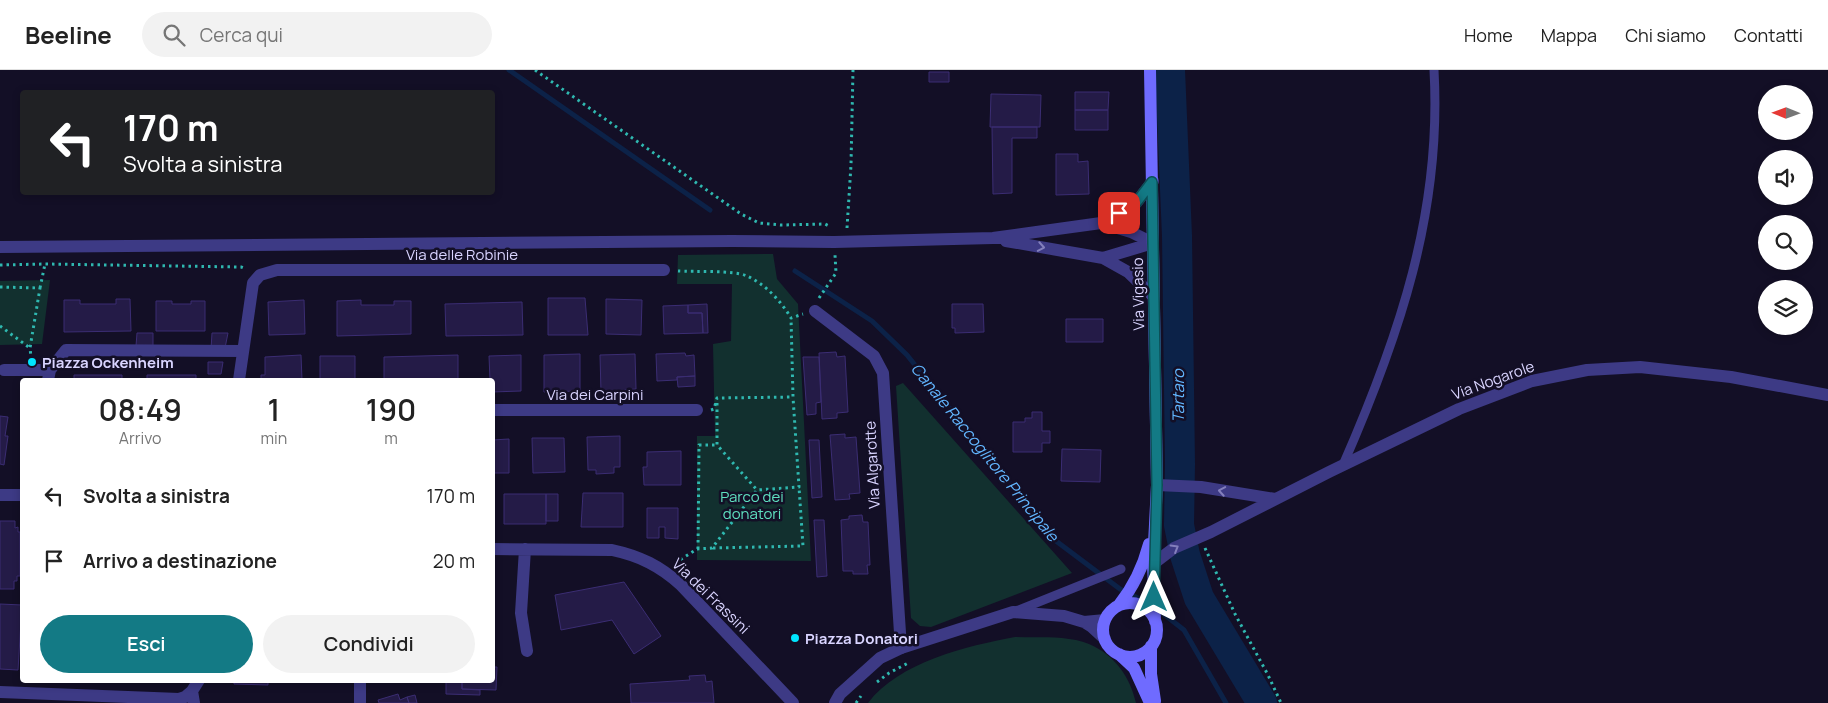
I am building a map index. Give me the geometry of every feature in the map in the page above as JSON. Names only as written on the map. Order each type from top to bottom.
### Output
[{"type":"main road","name":"Via Vigasio","points":[[1112,612],[1131,590],[1151,550],[1162,485],[1154,296],[1150,70]]},
{"type":"main road","name":"Via Vigasio","points":[[1151,550],[1155,622]]},
{"type":"main road","points":[[1154,641],[1139,655],[1132,657],[1119,654],[1113,651],[1105,639],[1104,626],[1112,612],[1128,603],[1138,604],[1149,611],[1155,622],[1154,641],[1150,674],[1155,703]]},
{"type":"main road","points":[[1119,654],[1134,668],[1150,703]]},
{"type":"street","points":[[1102,224],[1136,203],[1152,182]]},
{"type":"street","points":[[0,246],[847,242],[993,238],[1102,224],[1131,232],[1153,243]]},
{"type":"street","points":[[993,238],[1103,258],[1128,272],[1154,296]]},
{"type":"street","points":[[1103,258],[1153,243]]},
{"type":"street","name":"Via delle Robinie","points":[[260,275],[277,270],[664,270]]},
{"type":"street","points":[[239,378],[253,283],[260,275]]},
{"type":"street","name":"Via Algarotte","points":[[817,305],[874,356],[883,374],[901,648]]},
{"type":"street","points":[[4,370],[49,375],[66,350],[243,351]]},
{"type":"street","name":"Via Nogarole","points":[[1153,564],[1174,548],[1343,465],[1468,406],[1532,381],[1586,370],[1640,367],[1731,377],[1828,395]]},
{"type":"street","name":"Via dei Carpini","points":[[495,410],[697,410]]},
{"type":"street","points":[[1162,485],[1200,487],[1275,499]]},
{"type":"street","points":[[0,495],[20,495]]},
{"type":"street","points":[[1244,495],[1246,504],[1244,515]]},
{"type":"street","points":[[525,548],[521,613],[527,651]]},
{"type":"street","name":"Via dei Frassini","points":[[495,549],[612,550],[628,554],[664,571],[723,628],[793,703]]},
{"type":"street","points":[[835,703],[840,694],[880,658],[901,648],[1013,612],[1064,616],[1084,622],[1105,639]]},
{"type":"street","points":[[1084,622],[1112,612]]},
{"type":"street","points":[[0,692],[179,699],[193,697],[198,683]]},
{"type":"street","points":[[360,683],[360,703]]},
{"type":"lane","points":[[1343,465],[1385,364],[1418,258],[1432,172],[1434,70]]},
{"type":"lane","points":[[1013,612],[1117,571]]},
{"type":"path","points":[[536,70],[741,214],[759,223],[828,224],[834,230]]},
{"type":"path","points":[[847,242],[853,70]]},
{"type":"path","points":[[791,318],[817,305],[833,280],[836,268],[833,250]]},
{"type":"path","points":[[0,326],[30,348],[45,264]]},
{"type":"path","points":[[0,265],[241,267],[260,275]]},
{"type":"path","points":[[664,270],[745,275],[766,287],[791,318],[793,397],[803,546],[698,549],[664,571]]},
{"type":"path","points":[[0,287],[40,288]]},
{"type":"path","points":[[717,398],[793,397]]},
{"type":"path","points":[[697,410],[714,410],[717,398]]},
{"type":"path","points":[[717,398],[717,445],[757,490]]},
{"type":"path","points":[[698,549],[699,445],[717,445]]},
{"type":"path","points":[[712,548],[757,490],[799,487]]},
{"type":"path","points":[[1200,536],[1235,614],[1281,703]]},
{"type":"path","points":[[874,685],[889,673],[916,660]]},
{"type":"path","points":[[856,703],[866,690]]},
{"type":"green space","name":"Parco dei donatori","points":[[773,254],[777,279],[798,304],[811,561],[697,560],[697,436],[715,436],[713,344],[731,341],[732,284],[677,284],[678,255]]},
{"type":"green space","points":[[50,280],[42,344],[0,345],[0,281]]},
{"type":"green space","points":[[903,383],[1072,573],[931,627],[920,626],[911,618],[896,386]]},
{"type":"green space","points":[[1015,637],[1052,637],[1071,639],[1089,644],[1106,654],[1120,668],[1130,684],[1136,703],[868,703],[881,689],[915,666],[976,645]]},
{"type":"building","points":[[929,72],[949,72],[949,82],[929,82]]},
{"type":"building","points":[[1075,92],[1109,92],[1108,110],[1075,110]]},
{"type":"building","points":[[991,94],[1041,95],[1040,127],[990,127]]},
{"type":"building","points":[[1075,110],[1108,110],[1108,130],[1075,130]]},
{"type":"building","points":[[992,127],[1037,127],[1037,138],[1012,138],[1012,193],[993,194]]},
{"type":"building","points":[[1056,154],[1078,154],[1078,162],[1088,161],[1089,194],[1056,195]]},
{"type":"building","points":[[548,298],[585,298],[588,335],[548,335]]},
{"type":"building","points":[[116,299],[130,299],[131,331],[64,332],[64,300],[80,300],[80,304],[116,304]]},
{"type":"building","points":[[606,299],[642,300],[641,335],[606,334]]},
{"type":"building","points":[[304,300],[305,334],[269,335],[268,302]]},
{"type":"building","points":[[361,300],[361,305],[394,305],[394,301],[411,301],[411,334],[337,336],[337,301]]},
{"type":"building","points":[[156,301],[172,301],[172,304],[191,304],[191,301],[205,301],[205,331],[156,331]]},
{"type":"building","points":[[522,302],[523,335],[446,336],[445,304]]},
{"type":"building","points":[[707,304],[708,333],[703,333],[702,313],[688,313],[688,305]]},
{"type":"building","points":[[952,304],[983,304],[984,332],[955,333],[955,328],[952,328]]},
{"type":"building","points":[[688,305],[688,313],[702,313],[703,333],[664,334],[663,306]]},
{"type":"building","points":[[1066,319],[1103,319],[1103,342],[1066,342]]},
{"type":"building","points":[[137,333],[153,333],[153,346],[136,346]]},
{"type":"building","points":[[212,333],[228,333],[225,348],[211,349]]},
{"type":"building","points":[[836,352],[837,357],[845,356],[848,412],[837,413],[837,418],[822,419],[819,353]]},
{"type":"building","points":[[685,353],[686,356],[694,355],[695,376],[677,377],[677,380],[657,381],[656,354]]},
{"type":"building","points":[[580,354],[580,391],[544,392],[544,355]]},
{"type":"building","points":[[635,354],[636,389],[601,392],[600,355]]},
{"type":"building","points":[[301,355],[302,378],[261,378],[261,375],[265,375],[265,357]]},
{"type":"building","points":[[458,355],[458,378],[384,378],[384,357]]},
{"type":"building","points":[[521,355],[521,391],[495,392],[495,378],[490,378],[489,356]]},
{"type":"building","points":[[320,356],[355,356],[355,378],[320,378]]},
{"type":"building","points":[[803,357],[819,357],[821,402],[816,403],[816,414],[807,415]]},
{"type":"building","points":[[208,362],[223,362],[221,374],[208,374]]},
{"type":"building","points":[[74,375],[122,375],[122,378],[74,378]]},
{"type":"building","points":[[147,375],[196,375],[196,378],[147,378]]},
{"type":"building","points":[[695,376],[695,386],[678,387],[677,377]]},
{"type":"building","points":[[1032,412],[1042,412],[1042,431],[1050,431],[1050,443],[1042,443],[1042,452],[1013,452],[1013,422],[1025,422],[1025,418],[1032,418]]},
{"type":"building","points":[[0,416],[8,417],[5,436],[8,436],[4,465],[0,464]]},
{"type":"building","points":[[845,434],[845,438],[856,437],[860,493],[849,494],[850,499],[835,500],[830,435]]},
{"type":"building","points":[[620,436],[620,467],[614,467],[614,473],[596,474],[596,470],[588,470],[587,437]]},
{"type":"building","points":[[532,438],[564,438],[565,472],[533,473]]},
{"type":"building","points":[[509,439],[509,473],[495,473],[495,440]]},
{"type":"building","points":[[809,440],[819,440],[822,497],[812,498]]},
{"type":"building","points":[[1062,449],[1101,450],[1100,482],[1061,481]]},
{"type":"building","points":[[681,451],[681,485],[644,485],[643,467],[647,467],[647,452]]},
{"type":"building","points":[[583,493],[623,493],[623,527],[581,527]]},
{"type":"building","points":[[504,494],[546,494],[546,524],[504,524]]},
{"type":"building","points":[[546,494],[558,494],[558,521],[546,521]]},
{"type":"building","points":[[647,508],[678,508],[678,539],[665,538],[665,527],[659,527],[659,538],[647,538]]},
{"type":"building","points":[[862,515],[863,522],[868,522],[870,565],[867,565],[868,574],[853,574],[853,571],[843,571],[841,520],[849,519],[849,516]]},
{"type":"building","points":[[814,520],[824,520],[827,576],[817,577]]},
{"type":"building","points":[[0,521],[15,521],[15,528],[18,527],[18,532],[20,532],[20,576],[17,576],[17,581],[14,581],[14,589],[0,589]]},
{"type":"building","points":[[624,582],[661,636],[634,654],[612,620],[561,630],[555,595]]},
{"type":"building","points":[[0,604],[20,605],[18,670],[0,669]]},
{"type":"building","points":[[495,667],[497,667],[496,690],[462,689],[462,683],[495,683]]},
{"type":"building","points":[[705,675],[706,682],[712,681],[714,703],[631,703],[630,684],[690,680],[689,676]]},
{"type":"building","points":[[268,683],[268,685],[234,684]]},
{"type":"building","points":[[446,683],[462,683],[462,689],[480,690],[480,695],[446,694]]},
{"type":"building","points":[[398,694],[400,700],[407,697],[409,703],[379,703],[378,700]]},
{"type":"building","points":[[415,695],[417,703],[409,703],[407,697]]},
{"type":"waterway","name":"Canale Raccoglitore Principale","points":[[509,70],[710,210]]},
{"type":"waterway","name":"Tartaro","points":[[1170,70],[1177,236],[1179,525],[1185,555],[1199,598],[1262,703]]},
{"type":"waterway","name":"Canale Raccoglitore Principale","points":[[795,271],[872,321],[907,355],[1056,541],[1120,589],[1152,605],[1184,630],[1226,703]]},
{"type":"place","name":"Piazza Ockenheim","points":[[32,362]]},
{"type":"place","name":"Piazza Donatori","points":[[795,638]]},
{"type":"route","points":[[1119,213],[1136,203],[1152,182],[1157,485],[1153,564],[1154,597]]}]
